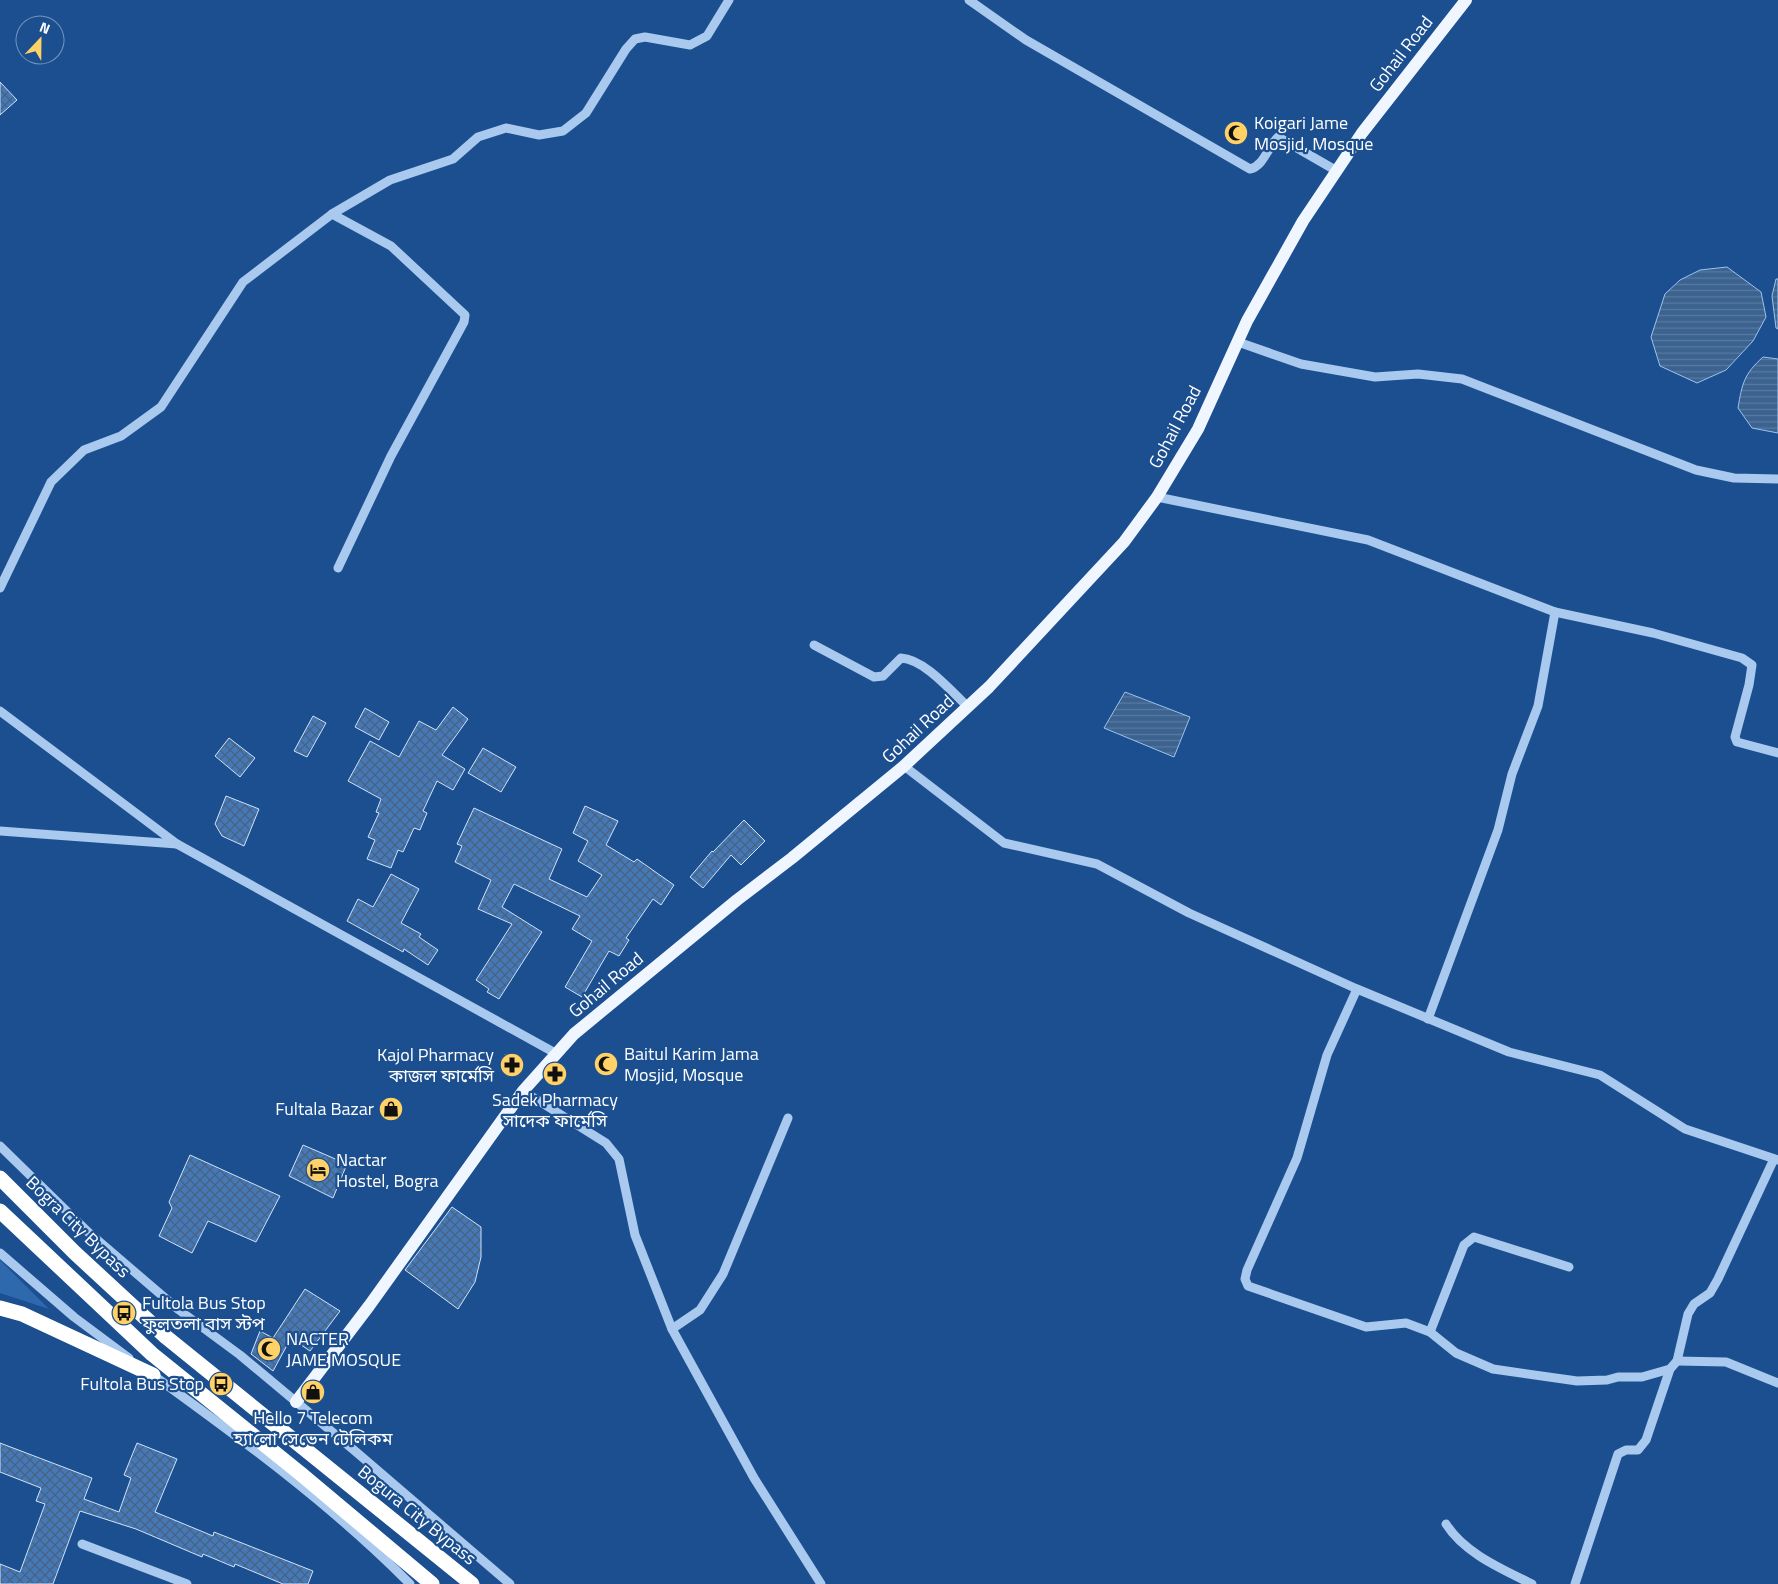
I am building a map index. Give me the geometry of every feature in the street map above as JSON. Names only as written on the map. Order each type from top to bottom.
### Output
[{"type":"highway","name":"Bogra City Bypass","points":[[0,1178],[75,1253],[166,1337],[315,1457]]},
{"type":"highway","points":[[0,1212],[152,1354],[301,1474],[432,1584]]},
{"type":"highway","points":[[0,1308],[31,1318],[153,1375]]},
{"type":"highway","name":"Bogura City Bypass","points":[[315,1457],[472,1584]]},
{"type":"main road","name":"Gohail Road","points":[[296,1402],[369,1306],[523,1091],[574,1034],[904,766],[968,707],[1059,614],[1117,550],[1157,496],[1198,429],[1238,342],[1303,221],[1362,133],[1466,0]]},
{"type":"street","points":[[0,588],[51,482],[84,450],[121,436],[161,407],[243,282],[332,214],[390,180],[453,159],[478,137],[506,128],[539,134],[562,131],[586,113],[626,49],[635,39],[645,37],[690,45],[707,36],[729,0]]},
{"type":"street","points":[[969,0],[1026,40],[1250,169],[1255,168],[1262,161],[1278,137],[1337,171]]},
{"type":"street","points":[[332,214],[391,246],[466,315],[464,322],[391,456],[338,568]]},
{"type":"street","points":[[1238,342],[1301,364],[1375,377],[1418,374],[1462,379],[1696,470],[1734,478],[1778,479]]},
{"type":"street","points":[[1157,496],[1368,540],[1555,612],[1653,633],[1742,658],[1752,665],[1736,737],[1737,742],[1778,753]]},
{"type":"street","points":[[1428,1019],[1498,830],[1512,774],[1538,706],[1555,612]]},
{"type":"street","points":[[814,645],[874,677],[883,676],[901,658],[909,658],[921,664],[968,707]]},
{"type":"street","points":[[0,711],[177,844],[557,1054]]},
{"type":"street","points":[[904,766],[1004,843],[1097,864],[1188,913],[1428,1019],[1509,1052],[1600,1075],[1685,1129],[1776,1160],[1718,1279],[1710,1293],[1694,1304],[1688,1314],[1677,1361],[1670,1369],[1646,1440],[1638,1450],[1626,1450],[1618,1454],[1575,1584]]},
{"type":"street","points":[[0,830],[177,844]]},
{"type":"street","points":[[1357,988],[1326,1055],[1296,1158],[1244,1279],[1248,1286],[1366,1328],[1406,1323],[1430,1332],[1456,1353],[1493,1369],[1577,1381],[1642,1377],[1670,1369]]},
{"type":"street","points":[[523,1091],[606,1143],[616,1155],[635,1235],[672,1329],[754,1478],[821,1584]]},
{"type":"street","points":[[672,1329],[700,1310],[723,1274],[788,1118]]},
{"type":"street","points":[[0,1146],[88,1232],[179,1310],[240,1355],[510,1584]]},
{"type":"street","points":[[1430,1332],[1464,1245],[1474,1238],[1569,1267]]},
{"type":"street","points":[[0,1253],[74,1318],[242,1440],[377,1550],[410,1584]]},
{"type":"street","points":[[1677,1361],[1726,1362],[1778,1383]]},
{"type":"street","points":[[1446,1524],[1455,1538],[1469,1548],[1532,1584]]},
{"type":"street","points":[[82,1544],[187,1584]]},
{"type":"shaded area","points":[[1727,267],[1761,292],[1766,317],[1753,341],[1726,370],[1697,383],[1660,366],[1651,337],[1665,294],[1680,280],[1700,270]]},
{"type":"shaded area","points":[[1776,279],[1778,279],[1778,329],[1776,328],[1772,296]]},
{"type":"shaded area","points":[[1763,357],[1778,359],[1778,433],[1752,428],[1738,408],[1745,380]]},
{"type":"shaded area","points":[[1125,692],[1190,717],[1174,757],[1104,728]]},
{"type":"shaded area","points":[[0,1260],[49,1309],[0,1293]]},
{"type":"building","points":[[0,82],[17,100],[0,115]]},
{"type":"building","points":[[453,707],[468,719],[442,755],[465,769],[453,790],[437,781],[423,811],[427,813],[420,830],[414,828],[403,852],[398,850],[391,868],[367,859],[375,840],[368,837],[379,813],[376,812],[381,799],[348,781],[370,741],[399,757],[419,721],[436,730]]},
{"type":"building","points":[[365,708],[389,722],[379,740],[355,727]]},
{"type":"building","points":[[313,716],[326,723],[307,757],[294,751]]},
{"type":"building","points":[[229,738],[255,758],[240,777],[215,756]]},
{"type":"building","points":[[483,748],[516,767],[501,792],[468,773]]},
{"type":"building","points":[[226,796],[259,809],[244,846],[222,836],[215,824]]},
{"type":"building","points":[[585,806],[618,821],[606,845],[634,862],[637,859],[674,885],[661,905],[653,899],[626,938],[629,940],[619,956],[609,951],[582,997],[565,987],[592,941],[572,929],[580,916],[514,884],[502,907],[542,932],[499,999],[487,992],[489,989],[476,980],[512,924],[478,909],[491,880],[455,862],[462,846],[457,844],[474,808],[562,849],[549,879],[587,897],[602,875],[578,861],[588,841],[573,833]]},
{"type":"building","points":[[744,820],[765,841],[741,865],[731,855],[703,888],[690,877],[712,851]]},
{"type":"building","points":[[391,874],[419,889],[401,923],[421,934],[419,937],[438,950],[428,965],[404,949],[403,952],[347,921],[358,899],[373,907]]},
{"type":"building","name":"Nactar Hostel, Bogra","points":[[303,1145],[347,1164],[333,1198],[289,1176]]},
{"type":"building","points":[[190,1155],[280,1196],[256,1242],[208,1221],[192,1253],[159,1236],[172,1208],[169,1202]]},
{"type":"building","points":[[452,1207],[481,1227],[481,1257],[475,1282],[458,1309],[405,1270]]},
{"type":"building","points":[[305,1289],[340,1311],[310,1351],[291,1338],[273,1371],[251,1354],[260,1331],[273,1338]]},
{"type":"building","points":[[0,1443],[92,1478],[84,1499],[119,1512],[131,1478],[124,1475],[137,1443],[177,1459],[155,1512],[213,1536],[214,1532],[313,1571],[308,1584],[283,1584],[235,1564],[234,1567],[203,1554],[202,1557],[136,1529],[80,1511],[53,1584],[0,1584],[0,1564],[20,1572],[45,1504],[36,1501],[41,1488],[0,1472]]},
{"type":"place","name":"Koigari Jame Mosjid, Mosque","points":[[1236,133]]},
{"type":"place","name":"Baitul Karim Jama Mosjid, Mosque","points":[[606,1064]]},
{"type":"place","name":"Kajol Pharmacy কাজল ফার্মেসি","points":[[512,1065]]},
{"type":"place","name":"Sadek Pharmacy সাদেক ফার্মেসি","points":[[555,1074]]},
{"type":"place","name":"Fultala Bazar","points":[[391,1109]]},
{"type":"place","name":"Nactar Hostel, Bogra","points":[[318,1170]]},
{"type":"place","name":"Fultola Bus Stop ফুলতলা বাস স্টপ","points":[[124,1313]]},
{"type":"place","name":"NACTER JAME MOSQUE","points":[[269,1349]]},
{"type":"place","name":"Fultola Bus Stop","points":[[221,1384]]},
{"type":"place","name":"Hello 7 Telecom হ্যা‌লো সে‌ভেন টে‌লিকম","points":[[313,1392]]}]
